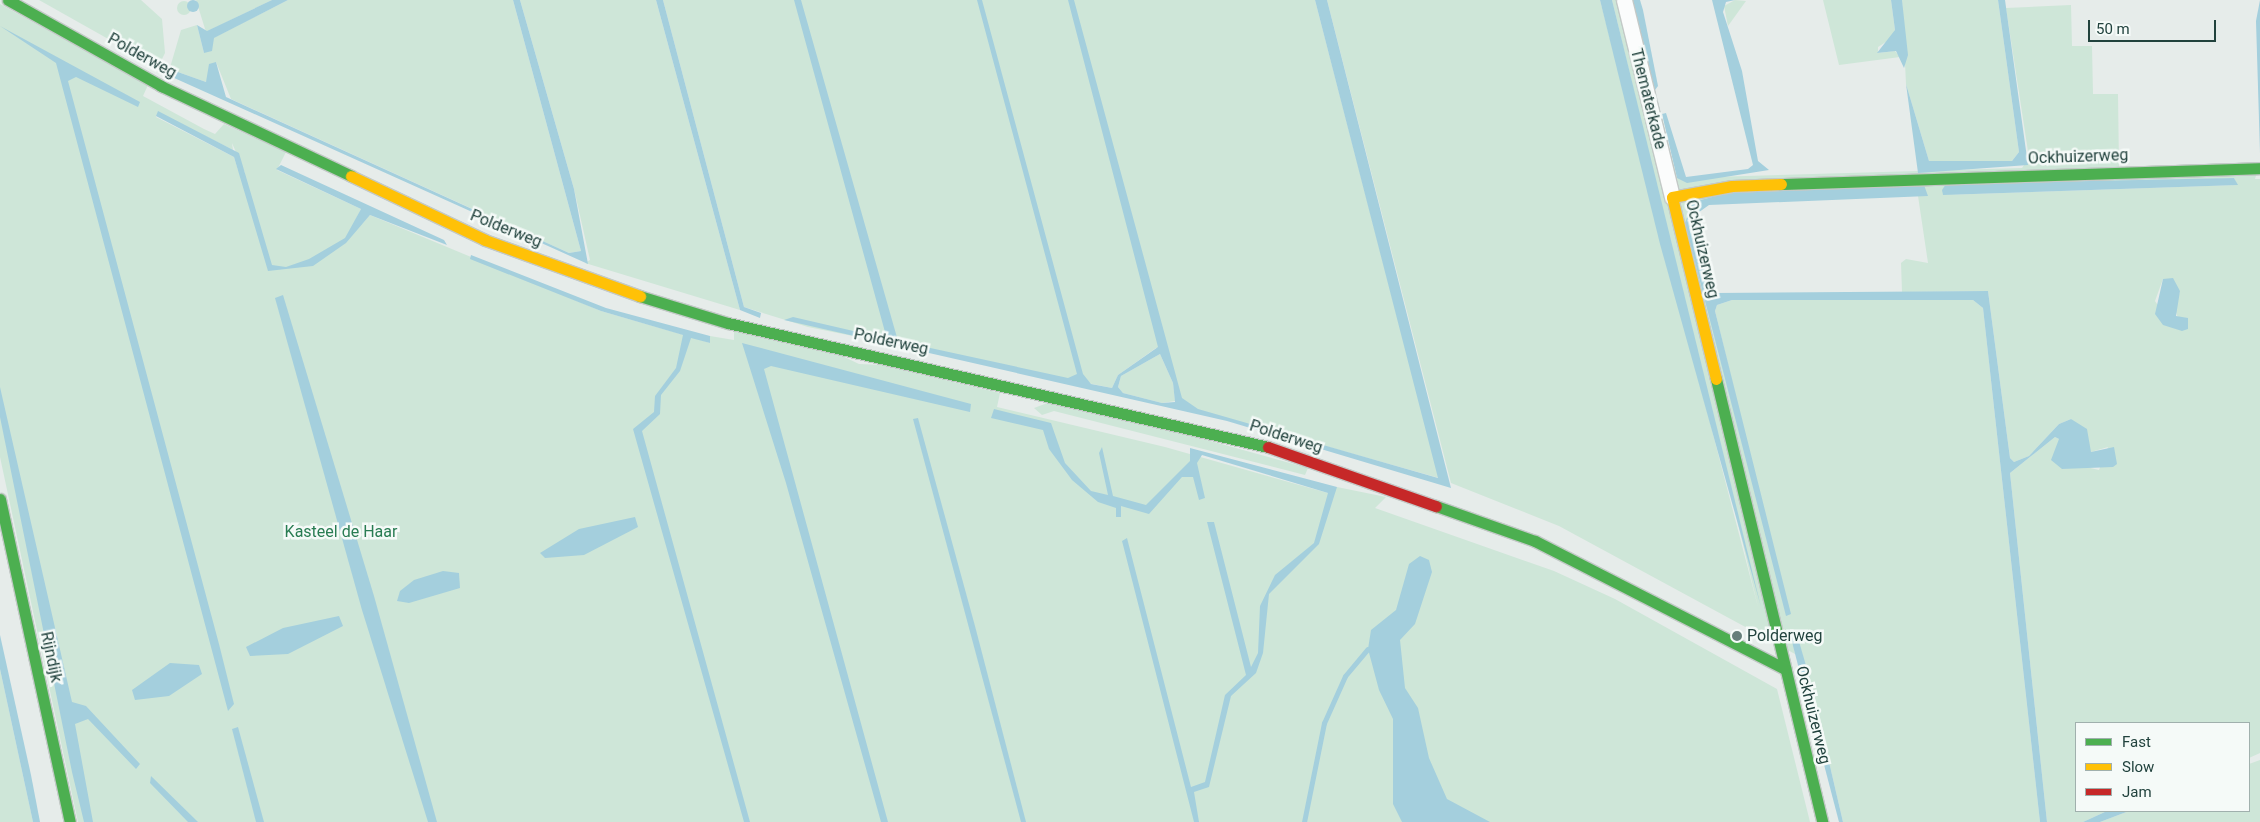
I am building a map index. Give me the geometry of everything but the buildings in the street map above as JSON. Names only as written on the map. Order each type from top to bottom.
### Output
[{"type":"street","name":"Polderweg","points":[[8,0],[161,86],[485,240],[650,300],[728,323],[1256,443],[1535,541],[1785,670]]},
{"type":"street","name":"Thematerkade","points":[[1624,0],[1672,197]]},
{"type":"street","name":"Ockhuizerweg","points":[[1822,822],[1672,197],[1732,186],[2260,168]]},
{"type":"street","name":"Rijndijk","points":[[0,499],[70,822]]},
{"type":"green space","points":[[39,0],[141,0],[162,19],[165,53],[158,67]]},
{"type":"green space","points":[[196,0],[272,0],[206,32]]},
{"type":"green space","points":[[288,0],[513,0],[581,251],[569,253],[231,99],[216,62],[206,82],[175,71],[172,77],[169,71],[181,30],[197,25],[204,53],[213,38]]},
{"type":"green space","points":[[520,0],[656,0],[740,310],[585,263],[590,260],[574,189]]},
{"type":"green space","points":[[663,0],[1315,0],[1439,478],[1183,406],[1166,349],[1156,348],[1118,375],[1112,388],[808,327],[744,307]]},
{"type":"green space","points":[[1327,0],[1600,0],[1758,607],[1612,0],[1630,0],[1677,178],[2022,168],[2029,158],[2006,8],[2071,5],[2072,46],[2092,46],[2093,94],[2118,94],[2119,167],[2260,162],[2255,179],[2260,179],[2260,753],[2250,758],[2250,722],[2075,722],[2075,812],[2105,812],[2083,822],[2047,822],[2010,473],[2055,437],[2059,439],[2062,469],[2082,466],[2099,470],[2108,447],[2091,452],[2071,419],[2059,424],[2029,456],[2014,462],[2010,458],[1988,291],[1902,292],[1901,263],[1906,259],[1928,263],[1918,196],[1928,195],[1693,202],[1719,347],[1789,616],[1715,311],[1717,305],[1732,300],[1973,300],[1983,308],[2040,822],[1843,822],[1809,676],[1791,634],[1795,654],[1559,526],[1451,483]],"holes":[[[2234,178],[2237,185],[1943,195]],[[2163,279],[2180,291],[2175,309],[2182,330],[2172,326],[2155,301]]]},
{"type":"green space","points":[[1735,0],[1746,1],[1728,26],[1724,6]]},
{"type":"green space","points":[[1823,0],[1891,0],[1895,30],[1892,38],[1878,47],[1878,53],[1895,51],[1900,57],[1839,65]]},
{"type":"green space","points":[[1902,0],[1998,0],[2019,152],[2012,161],[1929,161],[1906,84]]},
{"type":"green space","points":[[181,1],[187,1],[191,8],[187,15],[181,15],[177,11],[177,5]]},
{"type":"green space","name":"Kasteel de Haar","points":[[0,4],[148,85],[143,96],[204,129],[215,134],[224,124],[286,152],[277,170],[361,209],[355,221],[362,224],[370,215],[601,311],[684,335],[682,344],[691,337],[710,343],[710,336],[734,340],[734,329],[836,353],[859,364],[882,365],[1000,393],[997,407],[1165,447],[1328,493],[1337,487],[1386,497],[1375,508],[1554,571],[1615,599],[1777,689],[1810,822],[78,822],[0,457]],"holes":[[[158,112],[233,150],[232,143],[245,173],[238,170],[234,157],[156,117]]]},
{"type":"green space","points":[[1160,354],[1173,383],[1175,401],[1162,403],[1123,393],[1118,387],[1121,376]]},
{"type":"green space","points":[[1050,402],[1127,418],[1308,468],[1305,475],[1054,411],[1042,415],[1034,408]]},
{"type":"green space","points":[[0,669],[33,822],[0,822]]},
{"type":"green space","points":[[2260,760],[2260,822],[2100,822],[2126,812],[2250,812],[2250,764]]},
{"type":"water","points":[[193,0],[199,6],[193,12],[187,6]]},
{"type":"water","points":[[272,0],[288,0],[214,38],[212,51],[204,53],[197,25],[207,31]]},
{"type":"water","points":[[513,0],[520,0],[574,189],[588,264],[172,77],[175,71],[206,82],[209,64],[216,62],[226,97],[569,253],[581,251]]},
{"type":"water","points":[[656,0],[663,0],[744,307],[761,313],[760,318],[740,310]]},
{"type":"water","points":[[794,0],[801,0],[898,341],[1068,378],[1077,374],[977,0],[982,0],[1083,374],[1091,384],[1112,388],[1118,375],[1158,347],[1068,0],[1074,0],[1182,398],[1198,409],[1438,478],[1315,0],[1327,0],[1451,488],[1227,421],[784,320],[793,317],[875,336],[885,332]],"holes":[[[1160,354],[1173,383],[1175,402],[1162,403],[1123,393],[1118,387],[1121,376]]]},
{"type":"water","points":[[1600,0],[1612,0],[1761,607],[1660,244]]},
{"type":"water","points":[[1630,0],[1640,0],[1643,10],[1658,86],[1655,90]]},
{"type":"water","points":[[1712,0],[1735,0],[1726,2],[1723,12],[1742,71],[1758,161],[1769,170],[1687,183],[1677,178],[1662,114],[1666,113],[1686,177],[1748,169],[1753,165]]},
{"type":"water","points":[[1891,0],[1902,0],[1908,55],[1904,68],[1896,51],[1877,53],[1895,30]]},
{"type":"water","points":[[1998,0],[2005,0],[2028,165],[1918,173],[1906,84],[1929,161],[2012,161],[2019,152]]},
{"type":"water","points":[[2260,0],[2260,153],[2256,21]]},
{"type":"water","points":[[0,26],[140,102],[138,107],[76,77],[68,81],[219,644],[234,704],[228,711],[56,63]]},
{"type":"water","points":[[158,111],[239,153],[272,265],[286,267],[309,259],[345,238],[361,209],[276,169],[281,165],[444,240],[447,245],[370,215],[346,243],[313,266],[268,271],[234,157],[156,116]]},
{"type":"water","points":[[2234,178],[2238,185],[1943,195],[1942,190],[1946,184]]},
{"type":"water","points":[[1924,185],[1928,196],[1709,205],[1695,215],[1715,293],[1988,291],[2010,458],[2014,462],[2029,456],[2059,424],[2071,419],[2087,429],[2091,452],[2114,447],[2117,464],[2113,467],[2062,469],[2051,460],[2059,439],[2055,437],[2010,473],[2047,822],[2040,822],[1983,308],[1973,300],[1732,300],[1717,305],[1715,311],[1791,614],[1786,616],[1685,223],[1693,202],[1728,193]]},
{"type":"water","points":[[471,255],[606,308],[710,336],[710,343],[691,338],[680,371],[661,395],[660,414],[642,431],[750,822],[744,822],[633,429],[654,412],[655,396],[676,368],[683,335],[601,311],[470,259]]},
{"type":"water","points":[[2173,278],[2180,291],[2176,316],[2188,318],[2188,329],[2182,331],[2163,325],[2155,314],[2163,279]]},
{"type":"water","points":[[283,295],[374,596],[437,822],[428,822],[362,610],[275,298]]},
{"type":"water","points":[[742,343],[971,404],[970,412],[771,366],[764,369],[888,822],[881,822],[786,483]]},
{"type":"water","points":[[0,387],[72,702],[86,706],[140,764],[136,769],[88,719],[75,724],[93,822],[84,822],[72,772],[0,417]]},
{"type":"water","points":[[994,409],[1051,423],[1065,463],[1091,491],[1108,495],[1099,453],[1102,447],[1113,496],[1146,505],[1190,461],[1190,448],[1337,487],[1319,544],[1269,594],[1263,653],[1256,673],[1231,696],[1209,787],[1194,792],[1199,822],[1194,822],[1122,541],[1127,538],[1191,787],[1205,782],[1225,695],[1246,675],[1207,522],[1214,522],[1251,667],[1258,653],[1260,606],[1275,575],[1314,543],[1328,493],[1202,455],[1197,463],[1205,498],[1199,500],[1193,477],[1182,477],[1149,514],[1121,506],[1121,517],[1116,517],[1116,508],[1098,502],[1072,480],[1049,449],[1043,430],[991,418]]},
{"type":"water","points":[[918,418],[1026,822],[1021,822],[913,419]]},
{"type":"water","points":[[635,517],[638,527],[584,555],[545,558],[540,553],[579,529]]},
{"type":"water","points":[[1420,556],[1429,560],[1432,572],[1415,624],[1400,640],[1405,688],[1418,708],[1429,758],[1447,799],[1490,822],[1402,822],[1393,804],[1393,719],[1379,690],[1368,649],[1371,630],[1396,610],[1409,564]]},
{"type":"water","points":[[443,571],[459,573],[460,588],[409,603],[397,601],[400,591],[414,580]]},
{"type":"water","points":[[339,616],[343,626],[288,654],[250,656],[246,647],[283,628]]},
{"type":"water","points":[[1796,631],[1809,676],[1843,822],[1839,822],[1793,646],[1791,634]]},
{"type":"water","points":[[0,635],[40,822],[33,822],[0,669]]},
{"type":"water","points":[[170,663],[199,665],[202,674],[169,696],[135,700],[132,690]]},
{"type":"water","points":[[238,727],[264,822],[256,822],[232,729]]},
{"type":"water","points":[[151,776],[198,822],[188,822],[150,783]]},
{"type":"water","points":[[2105,812],[2126,812],[2100,822],[2083,822]]},
{"type":"waterway","points":[[1304,822],[1324,723],[1345,676],[1368,649]]},
{"type":"traffic: fast","points":[[8,0],[161,86],[351,176]]},
{"type":"traffic: fast","points":[[1781,184],[2260,168]]},
{"type":"traffic: fast","points":[[640,296],[728,323],[1268,447]]},
{"type":"traffic: fast","points":[[1716,379],[1822,822]]},
{"type":"traffic: fast","points":[[0,499],[70,822]]},
{"type":"traffic: fast","points":[[1436,506],[1535,541],[1785,669]]},
{"type":"traffic: slow","points":[[351,176],[485,240],[640,296]]},
{"type":"traffic: slow","points":[[1716,379],[1672,197],[1732,186],[1781,184]]},
{"type":"traffic: jam","points":[[1268,447],[1436,506]]},
{"type":"place","name":"Polderweg","points":[[1737,636]]}]
